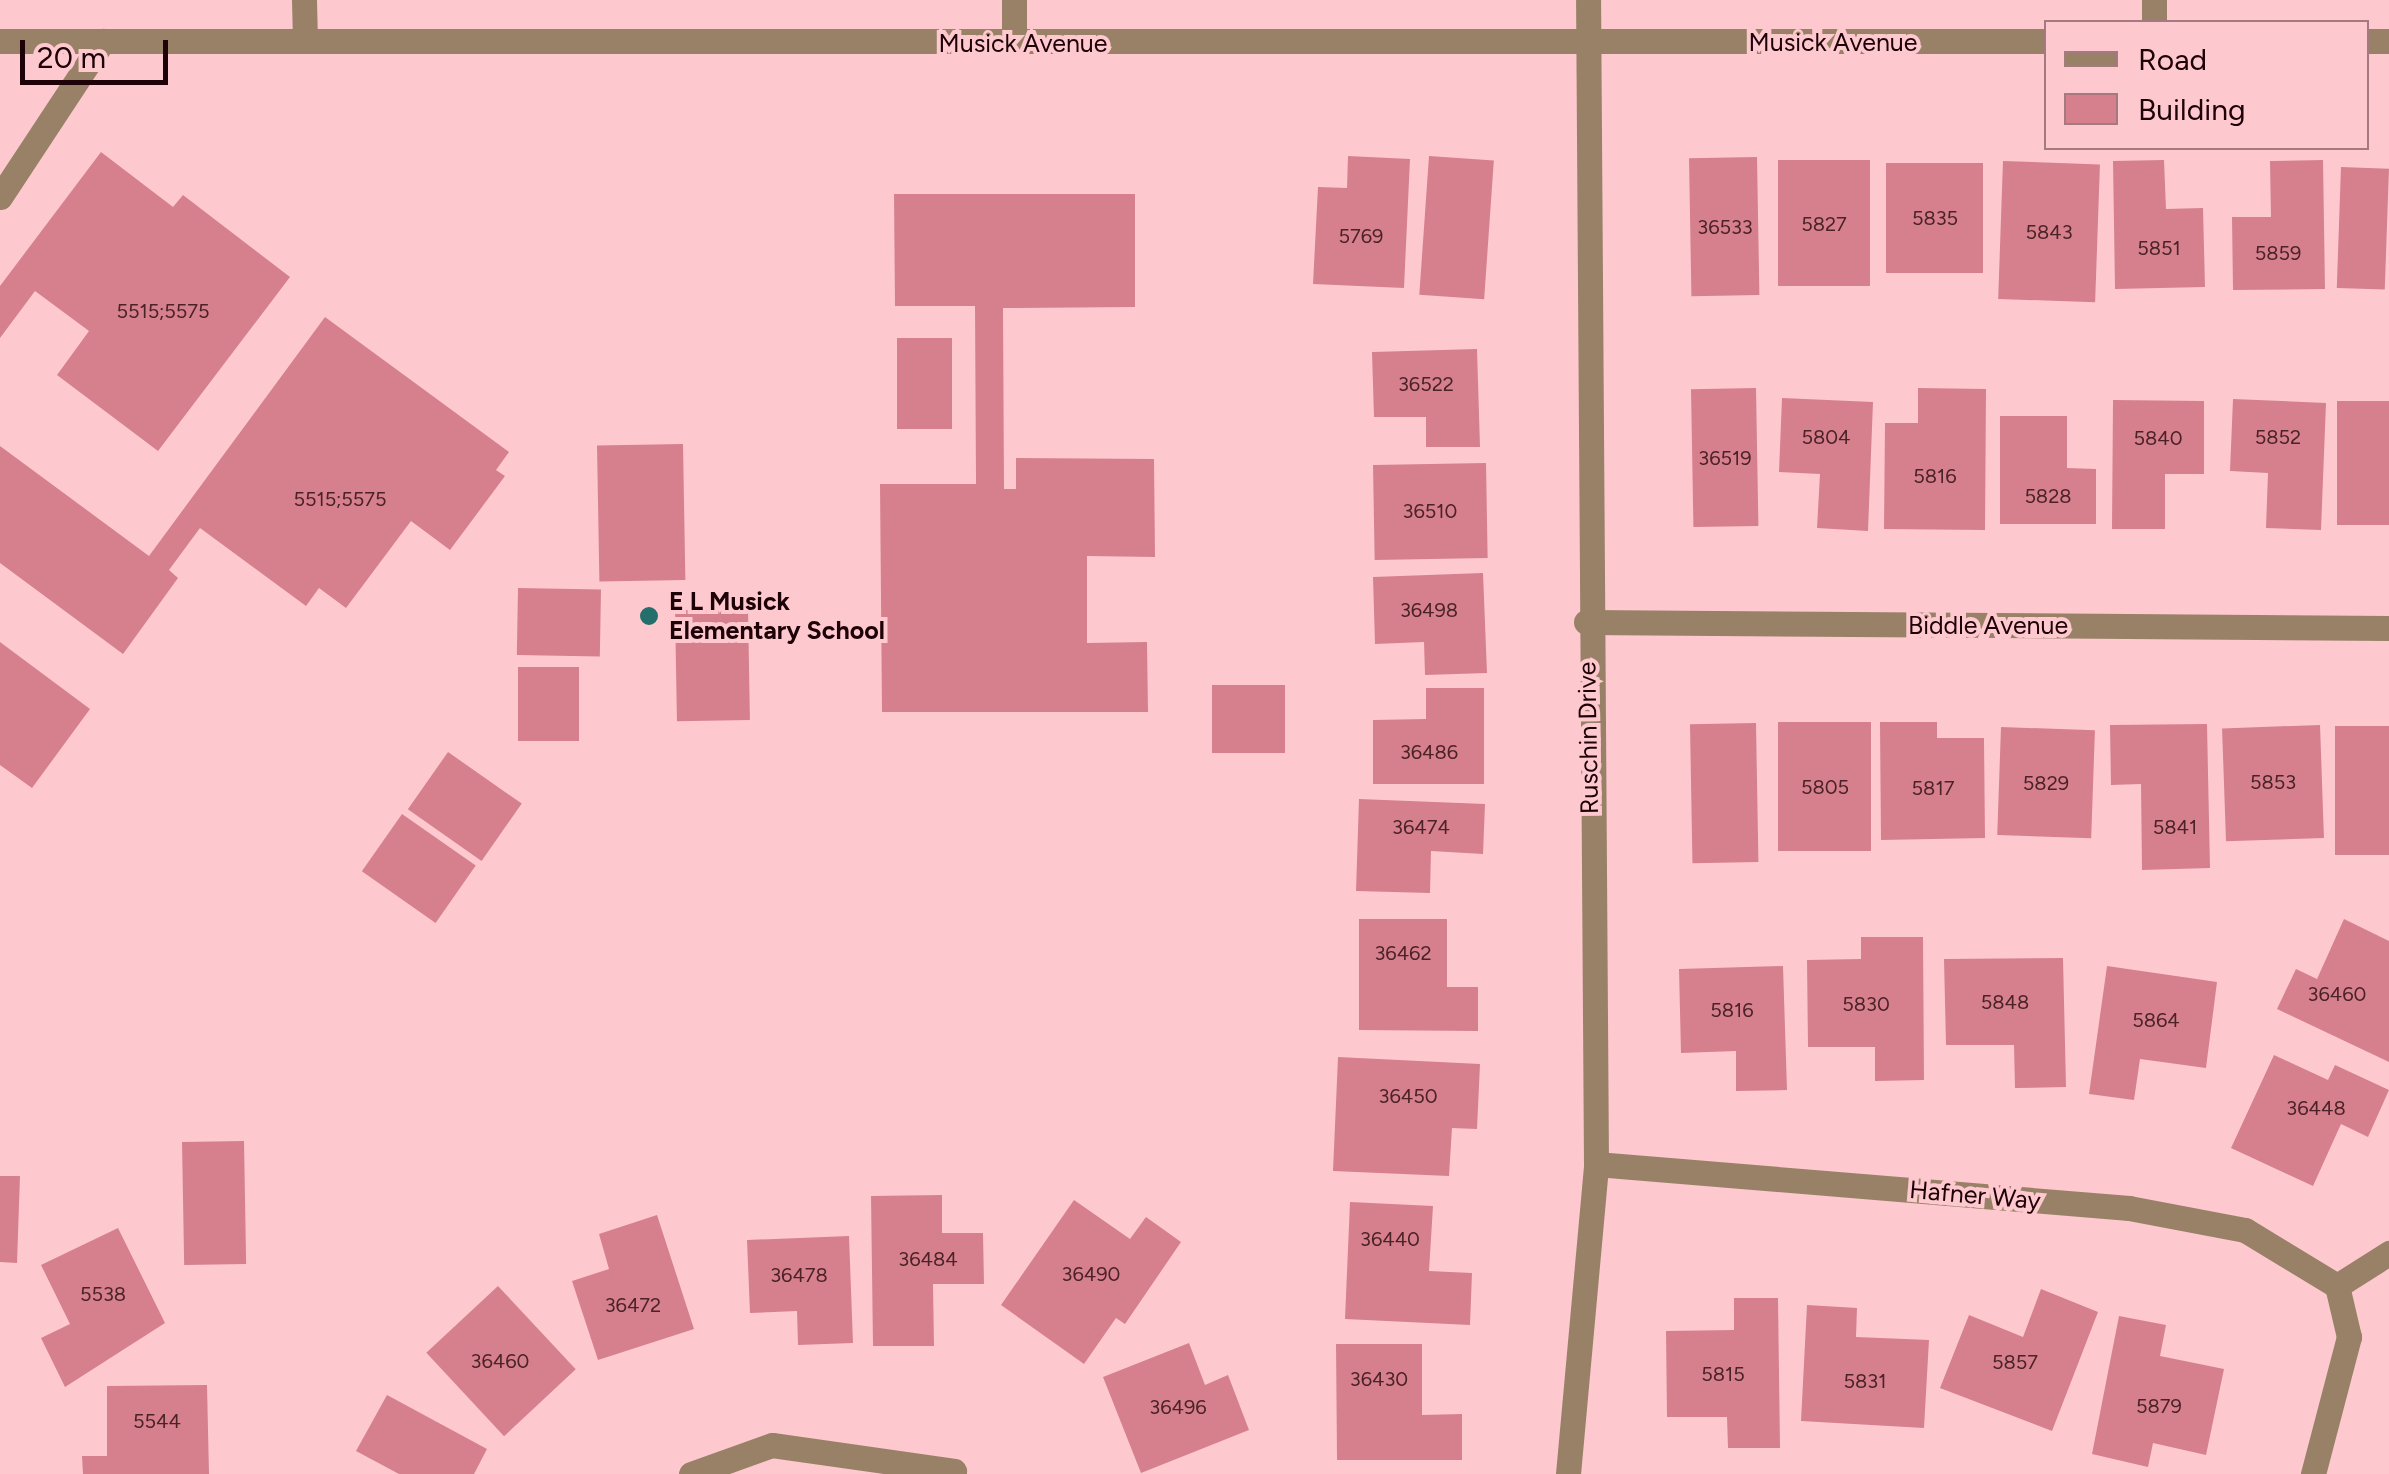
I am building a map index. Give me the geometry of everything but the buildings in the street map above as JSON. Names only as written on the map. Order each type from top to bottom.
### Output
[{"type":"street","points":[[304,0],[305,40]]},
{"type":"street","points":[[1014,0],[1014,43]]},
{"type":"street","name":"Ruschin Drive","points":[[1568,1474],[1596,1164],[1586,622],[1588,0]]},
{"type":"street","points":[[0,197],[103,41]]},
{"type":"street","name":"Musick Avenue","points":[[0,42],[2044,41]]},
{"type":"street","name":"Biddle Avenue","points":[[1586,622],[2389,628]]},
{"type":"street","name":"Hafner Way","points":[[1596,1164],[2129,1208],[2245,1230],[2336,1286]]},
{"type":"street","points":[[2313,1474],[2349,1337],[2336,1286],[2389,1253]]},
{"type":"street","points":[[691,1474],[772,1444],[954,1471]]},
{"type":"place","name":"E L Musick Elementary School","points":[[649,616]]}]
